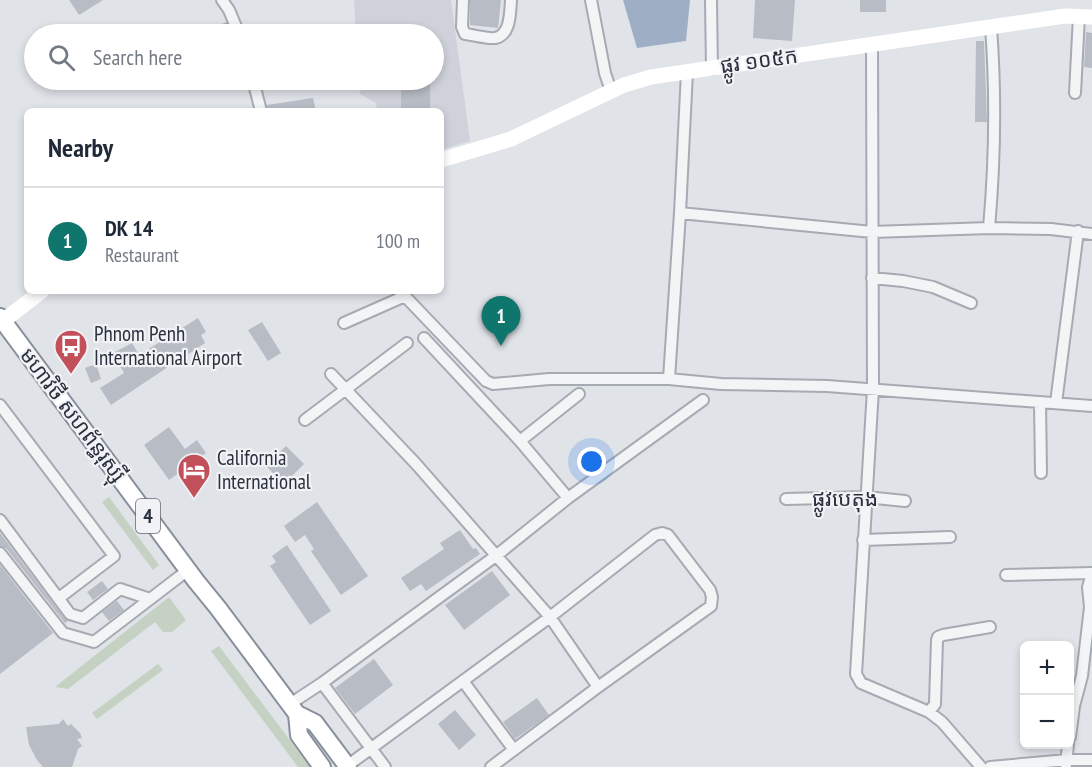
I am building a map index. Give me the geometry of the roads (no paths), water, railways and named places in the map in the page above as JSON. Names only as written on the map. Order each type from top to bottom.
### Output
[{"type":"highway","name":"មហាវិថី សហព័ន្ធរុស្ស៊ី","points":[[1,319],[294,709],[315,723],[347,766]]},
{"type":"highway","name":"មហាវិថី សហព័ន្ធរុស្ស៊ី","points":[[294,709],[299,735],[322,767]]},
{"type":"main road","name":"ផ្លូវ ១០៥ក","points":[[444,159],[511,139],[624,85],[651,77],[1065,16],[1086,16]]},
{"type":"main road","points":[[1,319],[38,294]]},
{"type":"street","points":[[222,0],[234,24]]},
{"type":"street","points":[[463,0],[462,27],[465,34],[495,38],[503,34],[509,23],[511,0]]},
{"type":"street","points":[[591,0],[605,73],[611,91]]},
{"type":"street","points":[[711,0],[712,69]]},
{"type":"street","points":[[1075,93],[1086,16]]},
{"type":"street","points":[[989,228],[995,127],[991,27]]},
{"type":"street","points":[[872,45],[873,389],[856,669],[861,682],[930,712],[942,722],[981,767]]},
{"type":"street","points":[[669,379],[687,72]]},
{"type":"street","points":[[256,90],[260,108]]},
{"type":"street","points":[[680,213],[872,232],[989,228],[1078,231],[1092,234]]},
{"type":"street","points":[[1056,403],[1078,231]]},
{"type":"street","points":[[872,278],[933,287],[971,303]]},
{"type":"street","points":[[344,323],[400,294]]},
{"type":"street","points":[[403,294],[486,381],[493,384],[560,379],[669,379],[721,384],[827,386],[1092,406]]},
{"type":"street","points":[[424,338],[520,441],[568,498]]},
{"type":"street","points":[[305,420],[407,343]]},
{"type":"street","points":[[331,374],[417,465],[550,617],[598,687]]},
{"type":"street","points":[[520,441],[579,394]]},
{"type":"street","points":[[294,709],[304,694],[497,555],[568,498],[703,400]]},
{"type":"street","points":[[1040,402],[1041,473]]},
{"type":"street","points":[[0,405],[114,556],[59,598]]},
{"type":"street","name":"ផ្លូវបេតុង","points":[[786,499],[866,497],[905,501]]},
{"type":"street","points":[[0,520],[70,614],[83,618],[120,589],[150,599]]},
{"type":"street","points":[[347,766],[550,617],[655,535],[663,533],[668,535],[710,590],[711,606],[491,767]]},
{"type":"street","points":[[863,540],[950,537]]},
{"type":"street","points":[[0,553],[63,633],[94,642],[188,570]]},
{"type":"street","points":[[1006,575],[1092,573],[1088,587],[1090,606],[1082,676],[1074,706]]},
{"type":"street","points":[[930,712],[935,704],[938,637],[990,627]]},
{"type":"street","points":[[463,681],[514,750]]},
{"type":"street","points":[[322,683],[385,767]]},
{"type":"street","points":[[1066,764],[1068,749]]},
{"type":"street","points":[[990,767],[1011,764],[1066,764],[1092,760]]},
{"type":"water","points":[[623,0],[690,0],[686,41],[637,48]]},
{"type":"place","name":"DK 14","points":[[501,346]]},
{"type":"place","name":"Phnom Penh International Airport","points":[[71,375]]},
{"type":"place","name":"California International","points":[[194,499]]}]
